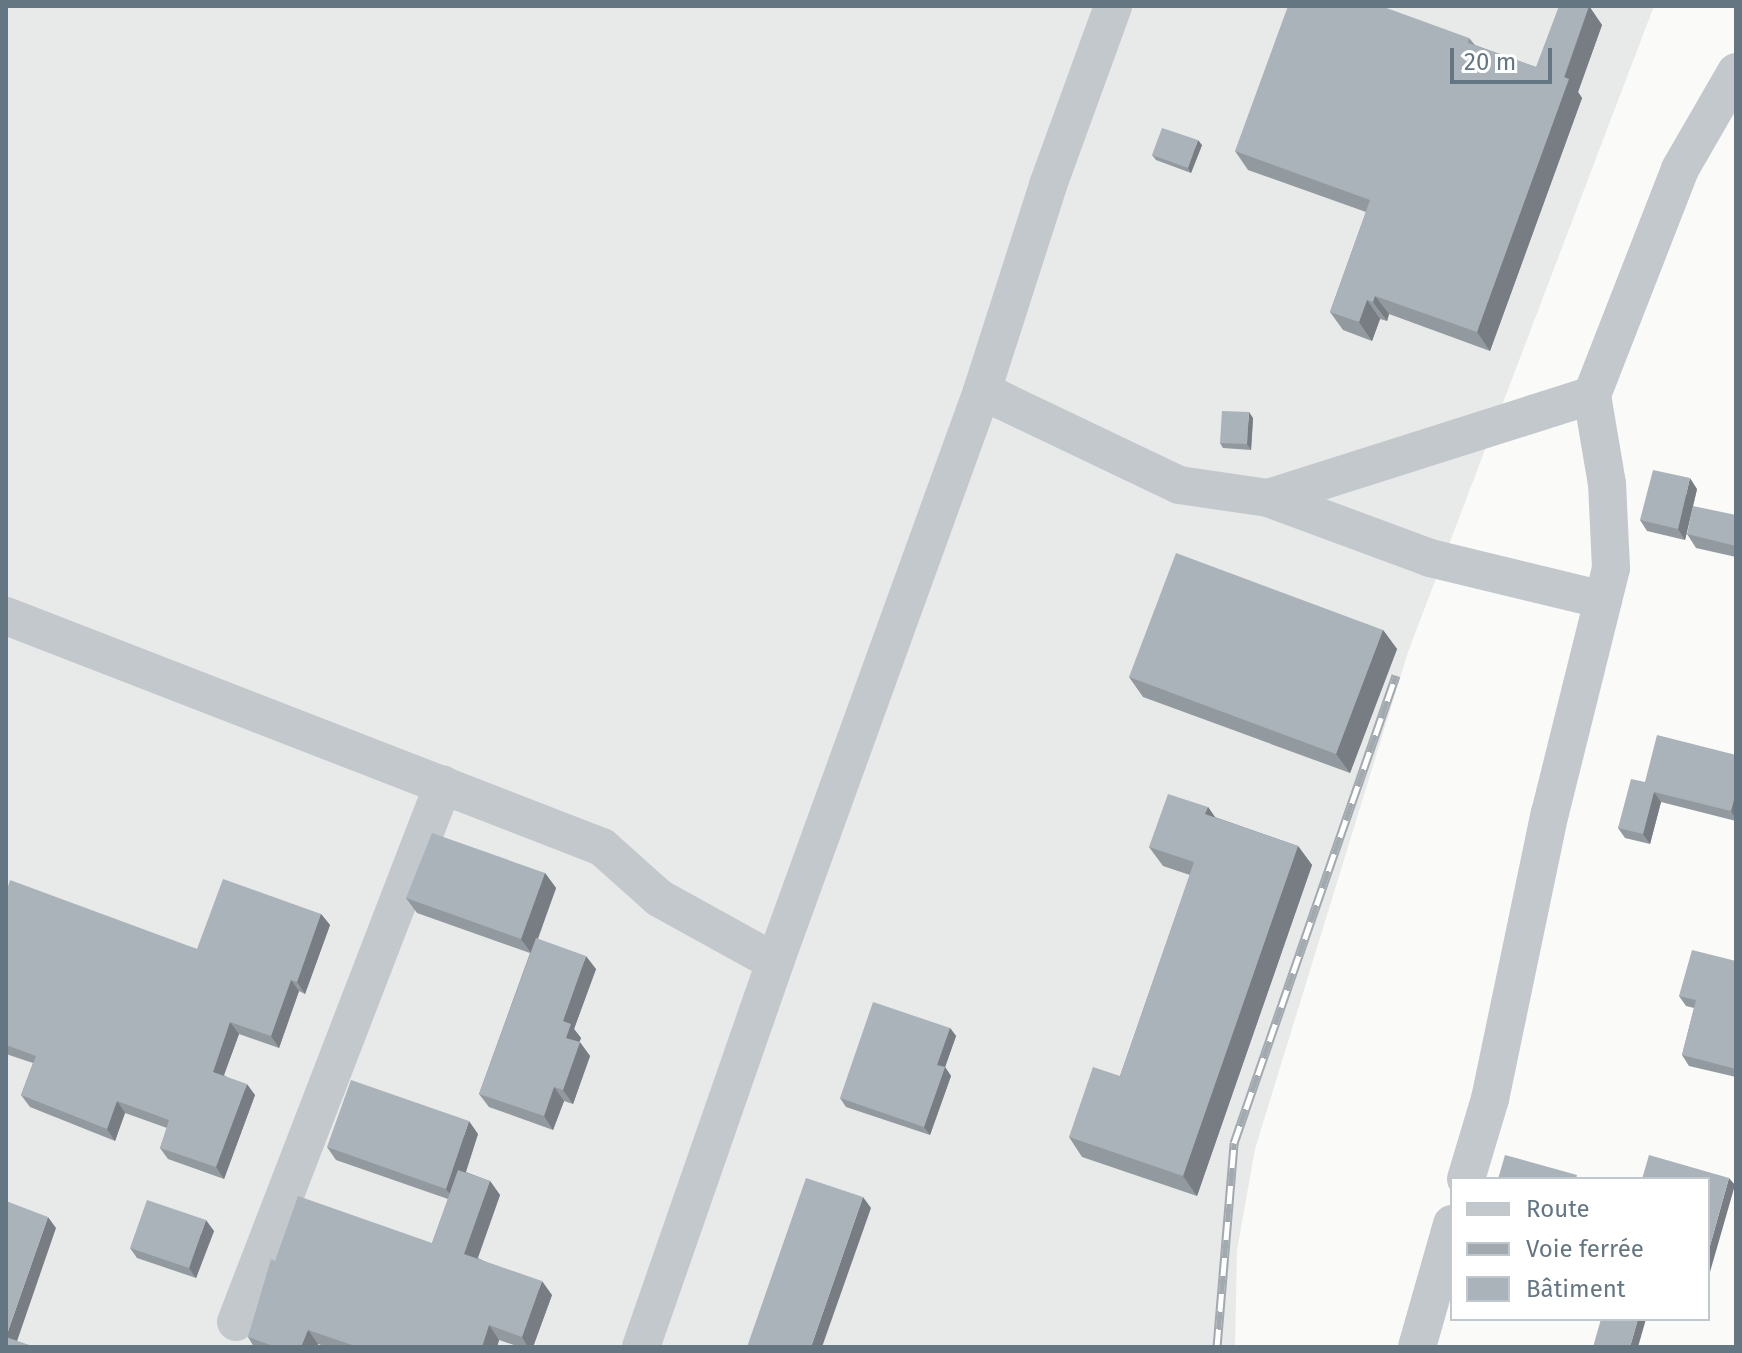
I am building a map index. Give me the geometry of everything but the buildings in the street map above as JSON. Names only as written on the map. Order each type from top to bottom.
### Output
[{"type":"street","points":[[641,1347],[775,962],[982,391],[1048,185],[1113,6]]},
{"type":"street","points":[[1467,1177],[1490,1099],[1550,813],[1611,568],[1608,498],[1592,395],[1680,169],[1736,72]]},
{"type":"street","points":[[982,391],[1179,485],[1268,498],[1430,558],[1603,600]]},
{"type":"street","points":[[1268,498],[1592,395]]},
{"type":"street","points":[[6,616],[602,847],[659,898],[775,962]]},
{"type":"street","points":[[236,1322],[443,785]]},
{"type":"street","points":[[1417,1347],[1450,1231]]},
{"type":"shaded area","points":[[6,6],[1654,6],[1408,652],[1255,1149],[1237,1250],[1235,1347],[6,1347]]},
{"type":"railway","points":[[1217,1347],[1234,1143],[1396,675]]}]
